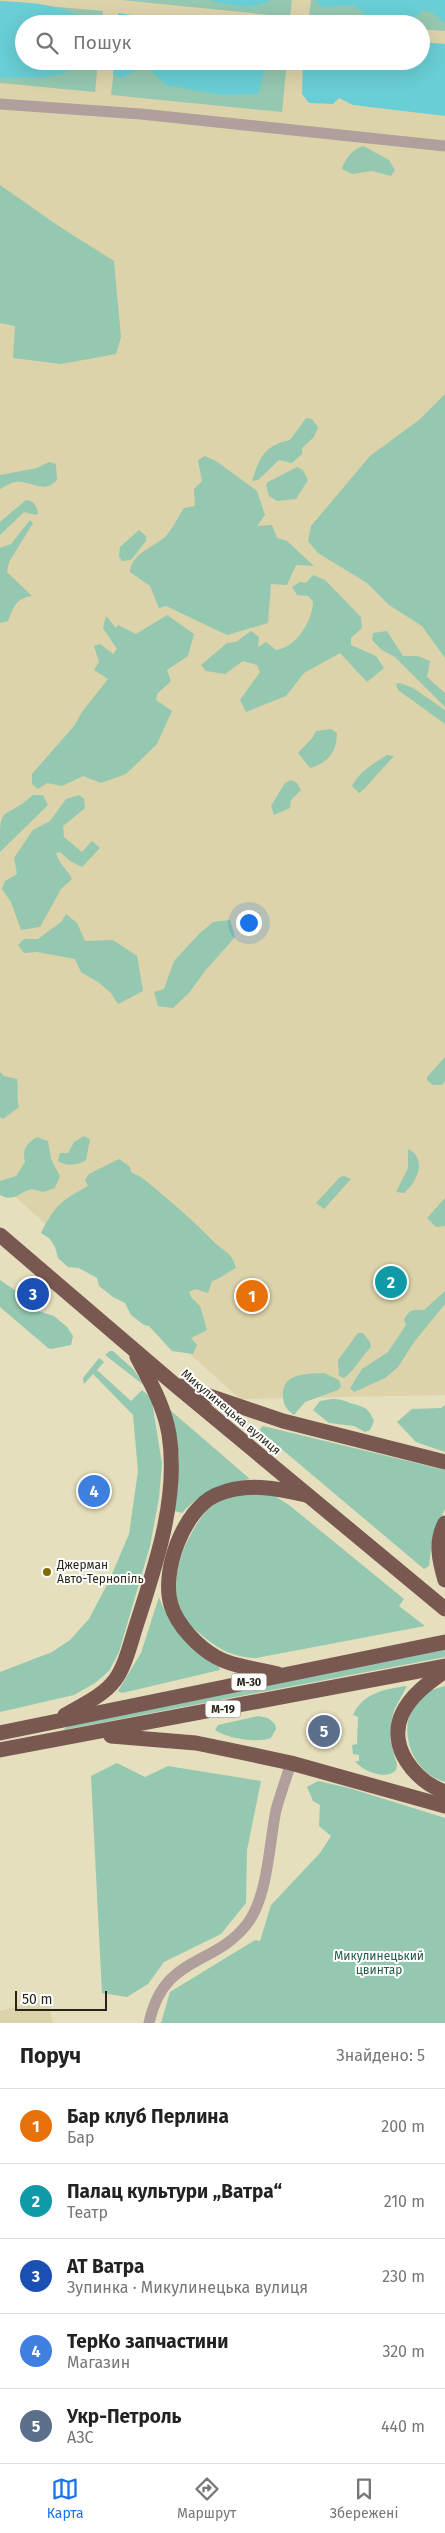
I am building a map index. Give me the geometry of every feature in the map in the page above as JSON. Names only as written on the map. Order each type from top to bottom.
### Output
[{"type":"highway","name":"Микулинецька вулиця","points":[[0,1235],[174,1384],[445,1609]]},
{"type":"highway","points":[[0,1733],[53,1722],[96,1696],[115,1679],[132,1638],[153,1573],[167,1512],[169,1489],[169,1434],[159,1400],[133,1349]]},
{"type":"highway","points":[[174,1384],[282,1421],[445,1462]]},
{"type":"highway","points":[[282,1675],[233,1663],[216,1656],[202,1647],[179,1621],[172,1606],[169,1590],[170,1570],[185,1526],[201,1506],[214,1496],[228,1491],[263,1487],[309,1496]]},
{"type":"highway","points":[[445,1523],[438,1550],[445,1580]]},
{"type":"highway","name":"М-30","points":[[53,1722],[445,1642]]},
{"type":"highway","name":"М-19","points":[[0,1750],[34,1742],[90,1734],[445,1666]]},
{"type":"highway","points":[[445,1671],[416,1694],[403,1712],[398,1734],[404,1758],[412,1770],[421,1779],[445,1792]]},
{"type":"highway","points":[[90,1734],[196,1743],[291,1763],[445,1806]]},
{"type":"street","points":[[0,104],[141,114],[445,146]]},
{"type":"street","points":[[149,2023],[152,2008],[163,1987],[176,1974],[239,1934],[248,1923],[261,1892],[276,1809],[291,1763]]},
{"type":"shaded area","points":[[0,0],[445,0],[445,1395],[240,1399],[0,1183]]},
{"type":"shaded area","points":[[47,1998],[53,2023],[0,2023],[0,2011]]},
{"type":"green space","points":[[121,0],[292,0],[290,15],[270,15]]},
{"type":"green space","points":[[311,0],[445,0],[445,31],[430,30],[430,15],[309,15]]},
{"type":"green space","points":[[0,2],[103,11],[103,15],[15,15],[15,70],[97,70],[95,92],[0,83]]},
{"type":"green space","points":[[114,70],[286,70],[282,112],[111,95]]},
{"type":"green space","points":[[363,146],[389,160],[395,170],[391,176],[372,171],[352,174],[342,169],[350,154]]},
{"type":"green space","points":[[0,185],[60,227],[114,261],[121,337],[116,354],[61,364],[13,358],[15,326],[0,323]]},
{"type":"green space","points":[[445,394],[445,658],[422,626],[389,605],[367,583],[318,553],[308,541],[311,526],[370,456],[419,420]]},
{"type":"green space","points":[[306,418],[312,419],[318,427],[314,437],[302,448],[302,454],[292,463],[279,460],[258,480],[252,481],[257,466],[264,454],[274,445],[290,440]]},
{"type":"green space","points":[[205,456],[216,461],[257,491],[265,515],[257,526],[272,525],[277,538],[287,541],[314,566],[296,565],[287,585],[271,584],[268,623],[227,635],[166,606],[159,608],[150,586],[130,572],[134,560],[166,536],[184,508],[195,506],[194,489],[202,481],[198,460]]},
{"type":"green space","points":[[49,462],[56,464],[57,480],[52,484],[42,487],[15,482],[0,489],[0,475],[37,468]]},
{"type":"green space","points":[[297,467],[303,470],[308,480],[296,499],[277,501],[269,496],[266,485],[268,482]]},
{"type":"green space","points":[[26,500],[35,504],[38,513],[36,515],[24,512],[0,535],[0,522]]},
{"type":"green space","points":[[30,520],[33,523],[9,562],[7,572],[32,596],[19,601],[8,621],[0,623],[0,548],[11,544]]},
{"type":"green space","points":[[139,530],[146,536],[146,541],[131,560],[122,561],[119,556],[120,547]]},
{"type":"green space","points":[[313,575],[325,580],[361,617],[362,628],[351,638],[351,645],[376,656],[384,668],[367,682],[340,653],[304,673],[286,696],[246,712],[240,700],[260,672],[257,665],[243,661],[225,674],[206,671],[201,665],[227,643],[236,642],[251,631],[259,637],[258,647],[266,642],[276,650],[291,644],[307,624],[313,601],[308,596],[297,595],[292,587],[300,582],[306,583]]},
{"type":"green space","points":[[167,615],[194,634],[188,656],[167,670],[171,681],[157,694],[156,700],[172,711],[157,744],[126,774],[101,783],[83,776],[62,786],[47,783],[38,789],[32,784],[32,774],[74,726],[82,712],[108,679],[94,670],[99,662],[94,646],[100,644],[113,654],[117,649],[103,628],[106,616],[116,628],[118,625],[136,634]]},
{"type":"green space","points":[[387,631],[403,656],[418,656],[430,661],[427,677],[445,693],[445,707],[395,657],[382,650],[372,640],[373,633]]},
{"type":"green space","points":[[400,683],[413,688],[445,710],[445,724],[398,690],[396,684]]},
{"type":"green space","points":[[331,729],[337,733],[337,740],[333,751],[322,763],[310,768],[298,753],[316,731]]},
{"type":"green space","points":[[387,755],[394,756],[359,793],[352,786],[355,781],[367,768]]},
{"type":"green space","points":[[291,780],[297,783],[301,790],[291,800],[290,808],[274,815],[271,806],[285,783]]},
{"type":"green space","points":[[33,795],[43,795],[48,805],[0,852],[1,826],[4,815]]},
{"type":"green space","points":[[79,795],[84,799],[85,808],[63,826],[64,837],[82,852],[92,841],[100,848],[82,867],[70,861],[60,852],[56,853],[72,879],[61,889],[40,927],[21,930],[11,902],[2,889],[5,881],[17,874],[14,858],[33,830],[50,821],[66,799]]},
{"type":"green space","points":[[66,914],[77,923],[85,941],[113,940],[137,956],[143,991],[118,1004],[111,993],[98,982],[81,972],[75,959],[37,952],[24,953],[18,945],[24,939],[38,939],[61,922]]},
{"type":"green space","points":[[230,920],[235,937],[205,971],[189,993],[173,1008],[158,1006],[154,992],[164,989],[174,961],[213,922]]},
{"type":"green space","points":[[445,1057],[445,1081],[442,1085],[433,1085],[427,1080],[427,1077]]},
{"type":"green space","points":[[0,1072],[4,1076],[17,1079],[18,1083],[19,1107],[3,1119],[0,1117]]},
{"type":"green space","points":[[84,1136],[90,1139],[86,1160],[72,1165],[58,1161],[60,1153],[68,1153],[74,1142]]},
{"type":"green space","points":[[37,1137],[48,1141],[51,1159],[60,1176],[55,1188],[43,1192],[32,1189],[27,1190],[9,1198],[0,1195],[0,1181],[16,1176],[25,1162],[24,1154],[26,1147]]},
{"type":"green space","points":[[408,1149],[418,1159],[418,1171],[413,1183],[404,1193],[396,1192],[408,1168]]},
{"type":"green space","points":[[119,1159],[130,1167],[131,1172],[141,1177],[188,1216],[230,1255],[234,1262],[236,1268],[212,1281],[208,1293],[195,1289],[189,1292],[191,1297],[200,1306],[207,1330],[191,1338],[197,1345],[193,1354],[172,1351],[149,1326],[144,1325],[131,1315],[125,1303],[113,1297],[99,1286],[97,1278],[79,1268],[68,1267],[58,1258],[55,1247],[50,1239],[41,1233],[60,1204],[88,1186],[85,1180],[89,1174]]},
{"type":"green space","points":[[344,1176],[351,1179],[324,1209],[316,1203],[340,1177]]},
{"type":"green space","points":[[445,1198],[445,1226],[436,1227],[427,1218]]},
{"type":"green space","points":[[0,1280],[19,1293],[19,1298],[28,1301],[35,1310],[54,1316],[67,1327],[73,1336],[71,1345],[48,1348],[0,1307]]},
{"type":"green space","points":[[445,1291],[445,1304],[414,1342],[398,1367],[385,1378],[354,1392],[350,1388],[362,1369],[388,1352],[406,1325],[404,1320],[408,1314],[414,1310],[424,1310]]},
{"type":"green space","points":[[358,1333],[363,1333],[370,1342],[371,1347],[344,1378],[339,1376],[338,1360]]},
{"type":"green space","points":[[113,1351],[133,1369],[145,1386],[105,1355]]},
{"type":"green space","points":[[99,1358],[104,1362],[97,1370],[131,1401],[142,1390],[150,1397],[152,1402],[162,1464],[159,1498],[150,1546],[119,1652],[109,1671],[95,1683],[74,1695],[0,1712],[0,1672],[52,1652],[70,1640],[89,1619],[110,1579],[129,1534],[138,1471],[133,1415],[93,1374],[84,1384],[83,1378]]},
{"type":"green space","points":[[324,1373],[339,1380],[341,1386],[338,1390],[305,1402],[294,1415],[286,1407],[283,1399],[286,1383],[296,1376]]},
{"type":"green space","points":[[331,1399],[343,1400],[362,1406],[372,1416],[374,1421],[370,1430],[365,1432],[354,1426],[329,1423],[313,1410],[320,1401]]},
{"type":"green space","points":[[445,1405],[445,1452],[416,1442],[397,1422],[412,1409],[441,1408]]},
{"type":"green space","points":[[170,1410],[250,1479],[221,1486],[197,1499],[182,1513],[175,1511],[179,1457]]},
{"type":"green space","points":[[263,1426],[445,1470],[445,1509],[433,1534],[429,1566],[424,1569],[259,1430]]},
{"type":"green space","points":[[249,1493],[273,1495],[289,1505],[404,1599],[399,1606],[425,1626],[256,1658],[234,1655],[210,1642],[191,1626],[181,1613],[176,1584],[179,1563],[190,1536],[208,1510],[224,1499]]},
{"type":"green space","points":[[159,1597],[169,1619],[182,1638],[199,1654],[219,1667],[220,1670],[122,1693],[118,1691],[141,1653]]},
{"type":"green space","points":[[445,1648],[445,1657],[63,1730],[68,1726]]},
{"type":"green space","points":[[407,1686],[394,1710],[391,1723],[390,1739],[397,1765],[396,1770],[386,1775],[368,1771],[355,1761],[359,1761],[359,1755],[353,1754],[352,1745],[357,1744],[358,1717],[353,1715],[362,1702],[375,1693]]},
{"type":"green space","points":[[445,1686],[445,1782],[432,1776],[422,1768],[414,1757],[407,1731],[409,1718],[414,1706],[423,1695]]},
{"type":"green space","points":[[258,1716],[268,1718],[275,1724],[276,1729],[271,1738],[258,1740],[243,1739],[227,1736],[215,1730],[218,1725]]},
{"type":"green space","points":[[117,1763],[145,1777],[168,1766],[261,1781],[247,1850],[246,1903],[221,1934],[164,1962],[148,1984],[127,1997],[102,1993],[91,1776]]},
{"type":"green space","name":"Микулинецький цвинтар","points":[[318,1781],[349,1788],[445,1818],[445,2023],[161,2023],[170,1992],[255,1940],[260,1941],[271,1905],[320,1853],[331,1836],[319,1826],[320,1805],[313,1801],[307,1787]]},
{"type":"water","points":[[210,0],[270,0],[256,5],[232,6]]},
{"type":"water","points":[[315,0],[445,0],[445,23],[431,12],[422,10],[418,15],[366,15],[354,5],[323,7]]},
{"type":"water","points":[[0,1],[46,5],[77,15],[15,15],[15,70],[69,70],[54,76],[0,78]]},
{"type":"water","points":[[430,43],[445,44],[445,116],[353,105],[339,98],[333,104],[309,103],[302,94],[303,70],[430,70]]},
{"type":"water","points":[[113,70],[135,70],[123,78],[113,75]]},
{"type":"water","points":[[150,70],[265,70],[258,94],[222,95],[166,85]]},
{"type":"place","name":"Палац культури „Ватра“","points":[[391,1282]]},
{"type":"place","name":"АТ Ватра","points":[[33,1294]]},
{"type":"place","name":"Бар клуб Перлина","points":[[252,1296]]},
{"type":"place","name":"ТерКо запчастини","points":[[94,1491]]},
{"type":"place","name":"Джерман Авто-Тернопіль","points":[[47,1572]]},
{"type":"place","name":"Укр-Петроль","points":[[324,1731]]}]
